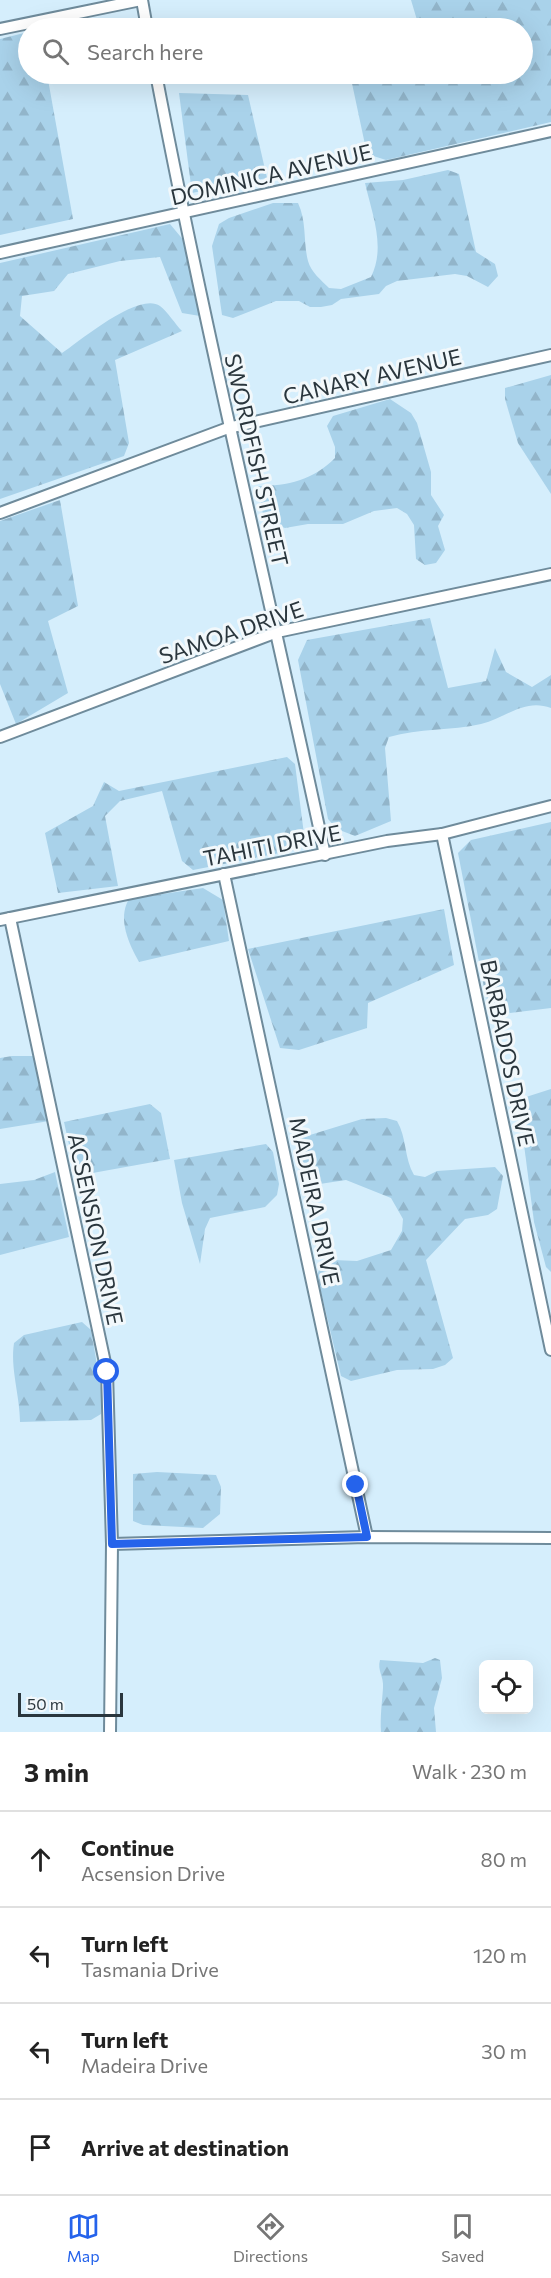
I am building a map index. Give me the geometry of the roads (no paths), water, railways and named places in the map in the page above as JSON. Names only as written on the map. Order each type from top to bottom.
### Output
[{"type":"street","points":[[54,18],[142,0],[145,18]]},
{"type":"street","points":[[0,29],[18,25]]},
{"type":"street","name":"SWORDFISH STREET","points":[[158,84],[228,428],[277,632],[325,855]]},
{"type":"street","name":"DOMINICA AVENUE","points":[[0,253],[551,131]]},
{"type":"street","name":"CANARY AVENUE","points":[[0,513],[228,428],[551,355]]},
{"type":"street","name":"SAMOA DRIVE","points":[[0,736],[277,632],[551,574]]},
{"type":"street","name":"TAHITI DRIVE","points":[[5,919],[387,842],[442,834],[551,806]]},
{"type":"street","name":"BARBADOS DRIVE","points":[[442,834],[551,1350]]},
{"type":"street","name":"MADEIRA DRIVE","points":[[224,874],[367,1537]]},
{"type":"street","name":"ACSENSION DRIVE","points":[[5,919],[107,1372],[112,1544],[110,1732]]},
{"type":"street","points":[[112,1544],[367,1537],[551,1538]]}]
